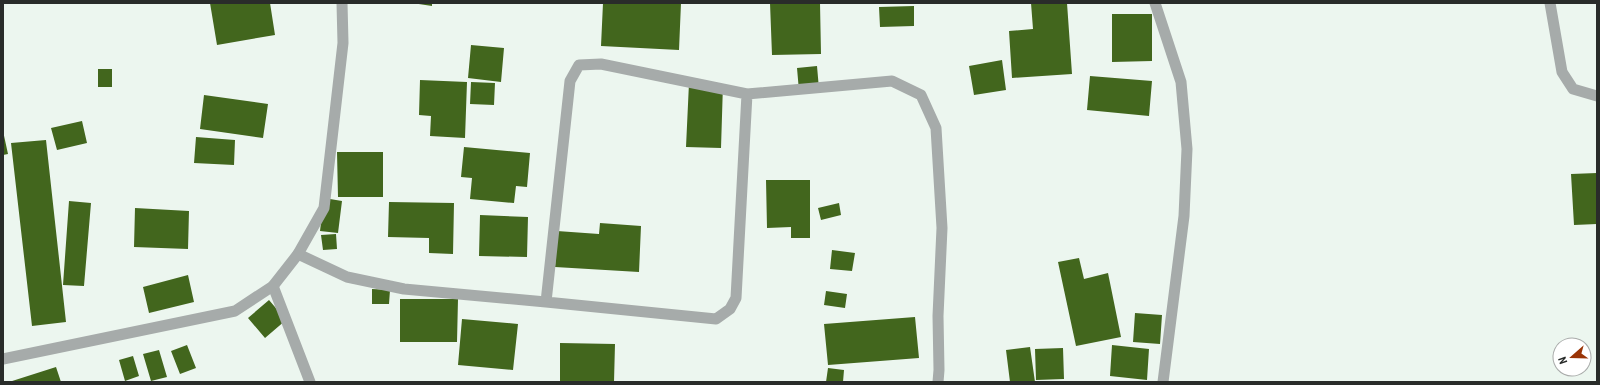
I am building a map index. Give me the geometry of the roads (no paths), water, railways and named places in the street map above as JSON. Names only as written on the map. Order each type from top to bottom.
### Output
[{"type":"street","points":[[3,359],[235,311],[273,286],[298,254],[324,208],[343,43],[342,3]]},
{"type":"street","points":[[1155,3],[1181,82],[1187,149],[1184,216],[1163,382]]},
{"type":"street","points":[[1550,3],[1562,72],[1573,89],[1597,96]]},
{"type":"street","points":[[546,302],[570,81],[579,65],[601,64],[747,94],[892,81],[921,95],[936,128],[942,228],[938,316],[938,382]]},
{"type":"street","points":[[298,254],[347,277],[404,289],[716,319],[730,310],[736,298],[747,94]]},
{"type":"street","points":[[273,286],[310,382]]}]
